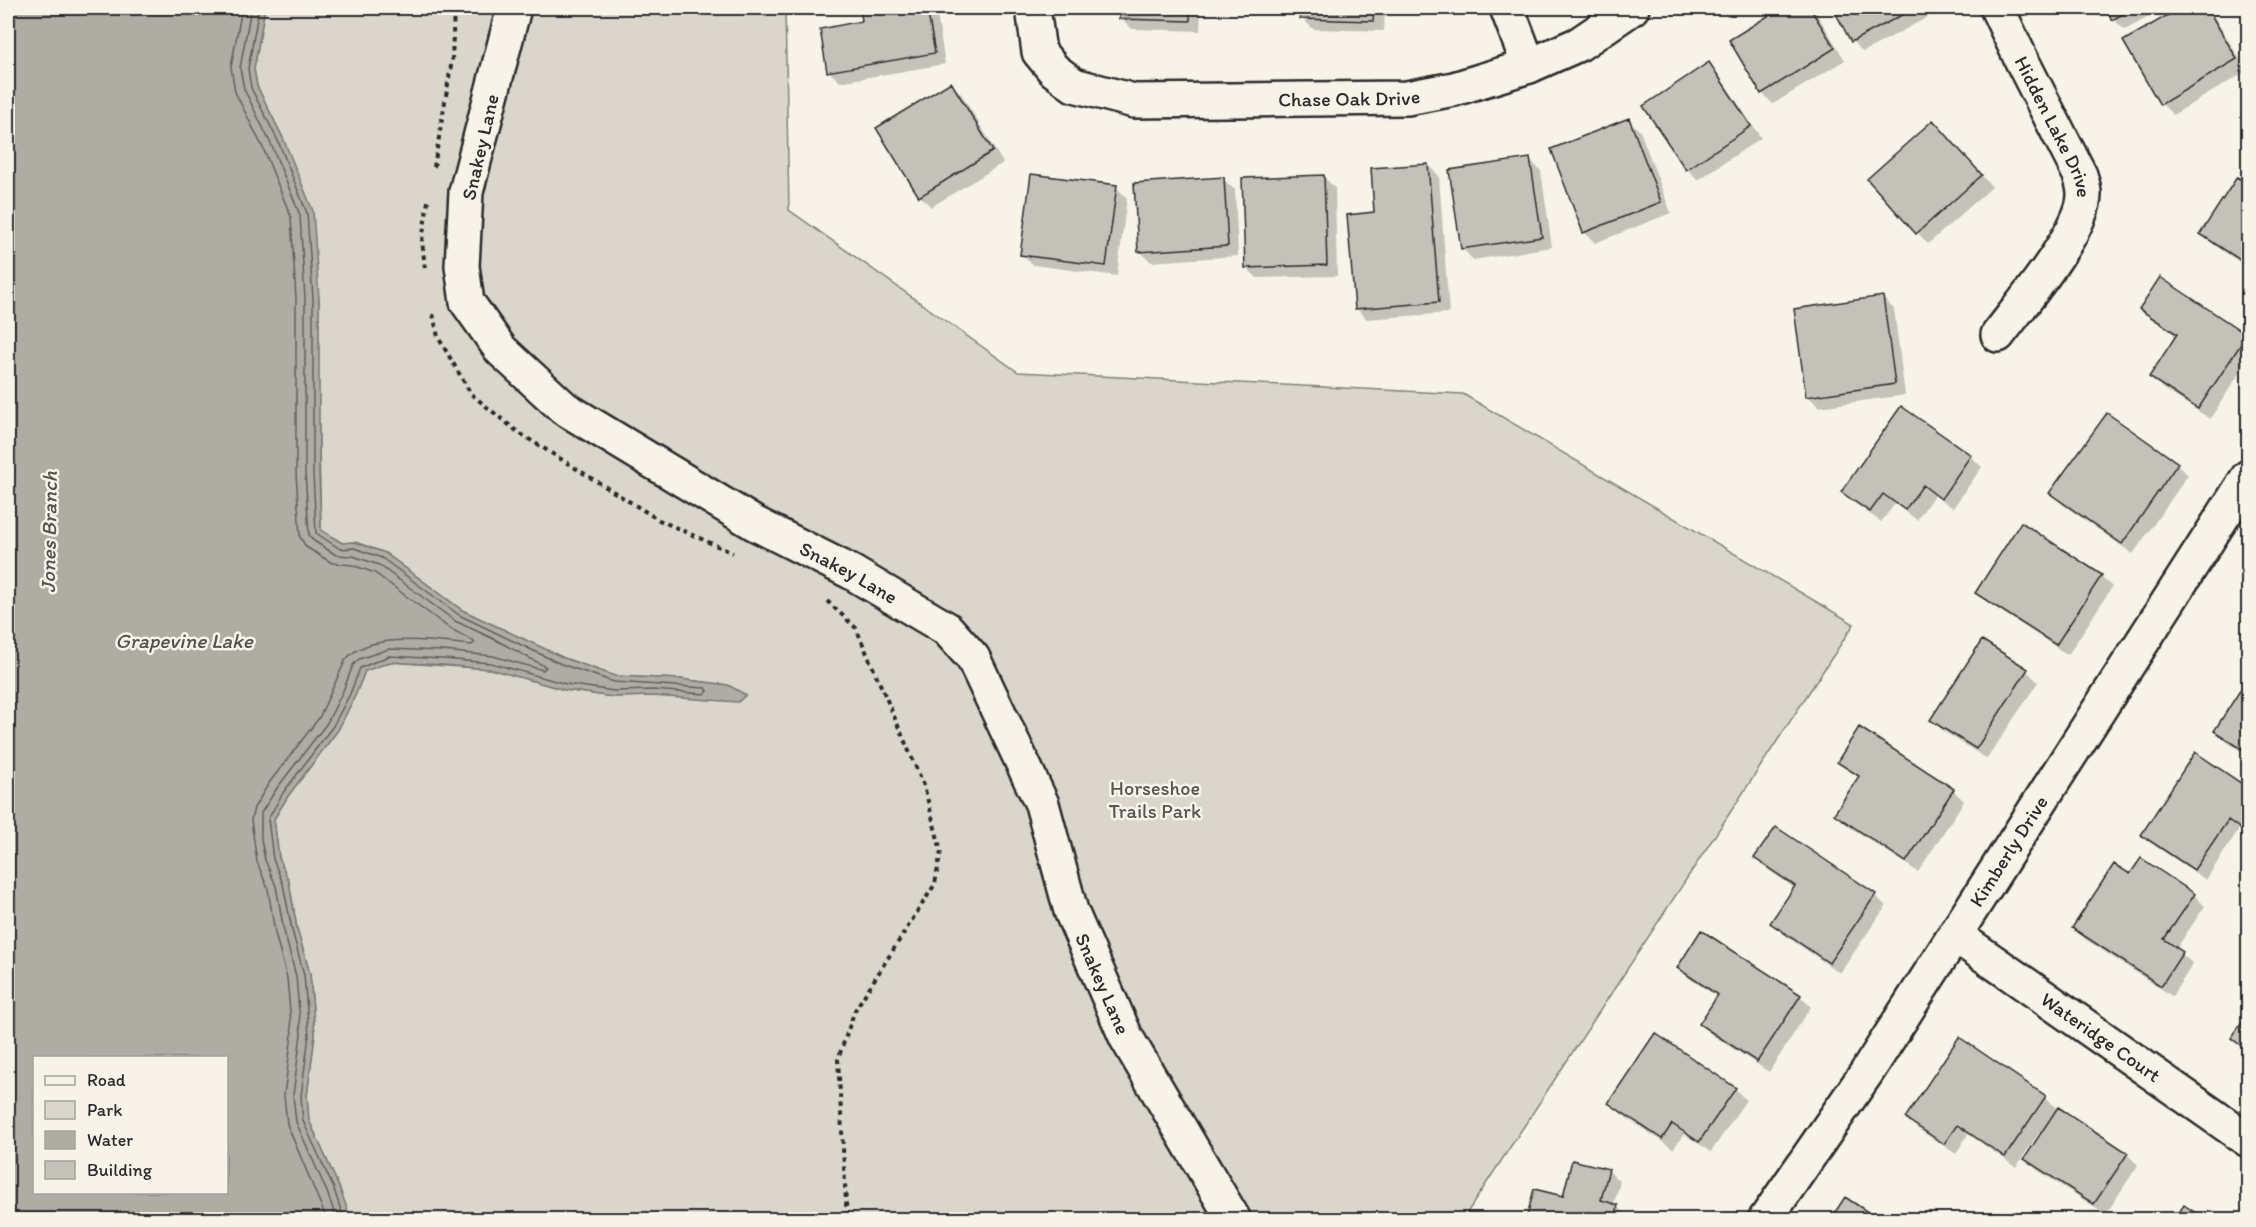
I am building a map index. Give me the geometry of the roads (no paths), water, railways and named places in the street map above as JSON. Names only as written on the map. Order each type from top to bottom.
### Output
[{"type":"street","name":"Snakey Lane","points":[[514,8],[466,192],[462,266],[467,302],[501,350],[564,408],[754,523],[851,572],[947,629],[973,658],[1042,804],[1071,911],[1126,1037],[1234,1220]]},
{"type":"street","name":"Chase Oak Drive","points":[[1033,8],[1039,52],[1054,70],[1074,85],[1134,101],[1407,98],[1454,89],[1529,66],[1579,44],[1632,8]]},
{"type":"street","points":[[1507,8],[1529,66]]},
{"type":"street","name":"Hidden Lake Drive","points":[[1997,8],[2080,175],[2085,195],[2078,220],[2053,263],[1998,335]]},
{"type":"street","name":"Kimberly Drive","points":[[1765,1220],[1867,1072],[2248,477]]},
{"type":"street","name":"Wateridge Court","points":[[1955,935],[2248,1140]]},
{"type":"water","name":"Grapevine Lake","points":[[8,8],[265,8],[254,69],[257,86],[283,138],[313,211],[319,299],[321,530],[342,543],[355,542],[385,553],[462,610],[564,658],[615,676],[680,679],[728,685],[746,695],[738,702],[652,696],[613,697],[565,690],[490,669],[442,665],[390,662],[365,671],[338,730],[288,796],[274,819],[279,858],[289,882],[297,929],[310,974],[315,1035],[307,1096],[309,1120],[351,1219],[8,1219]]},
{"type":"water label","name":"Jones Branch","points":[[49,532]]},
{"type":"park label","name":"Horseshoe Trails Park","points":[[1155,800]]}]
